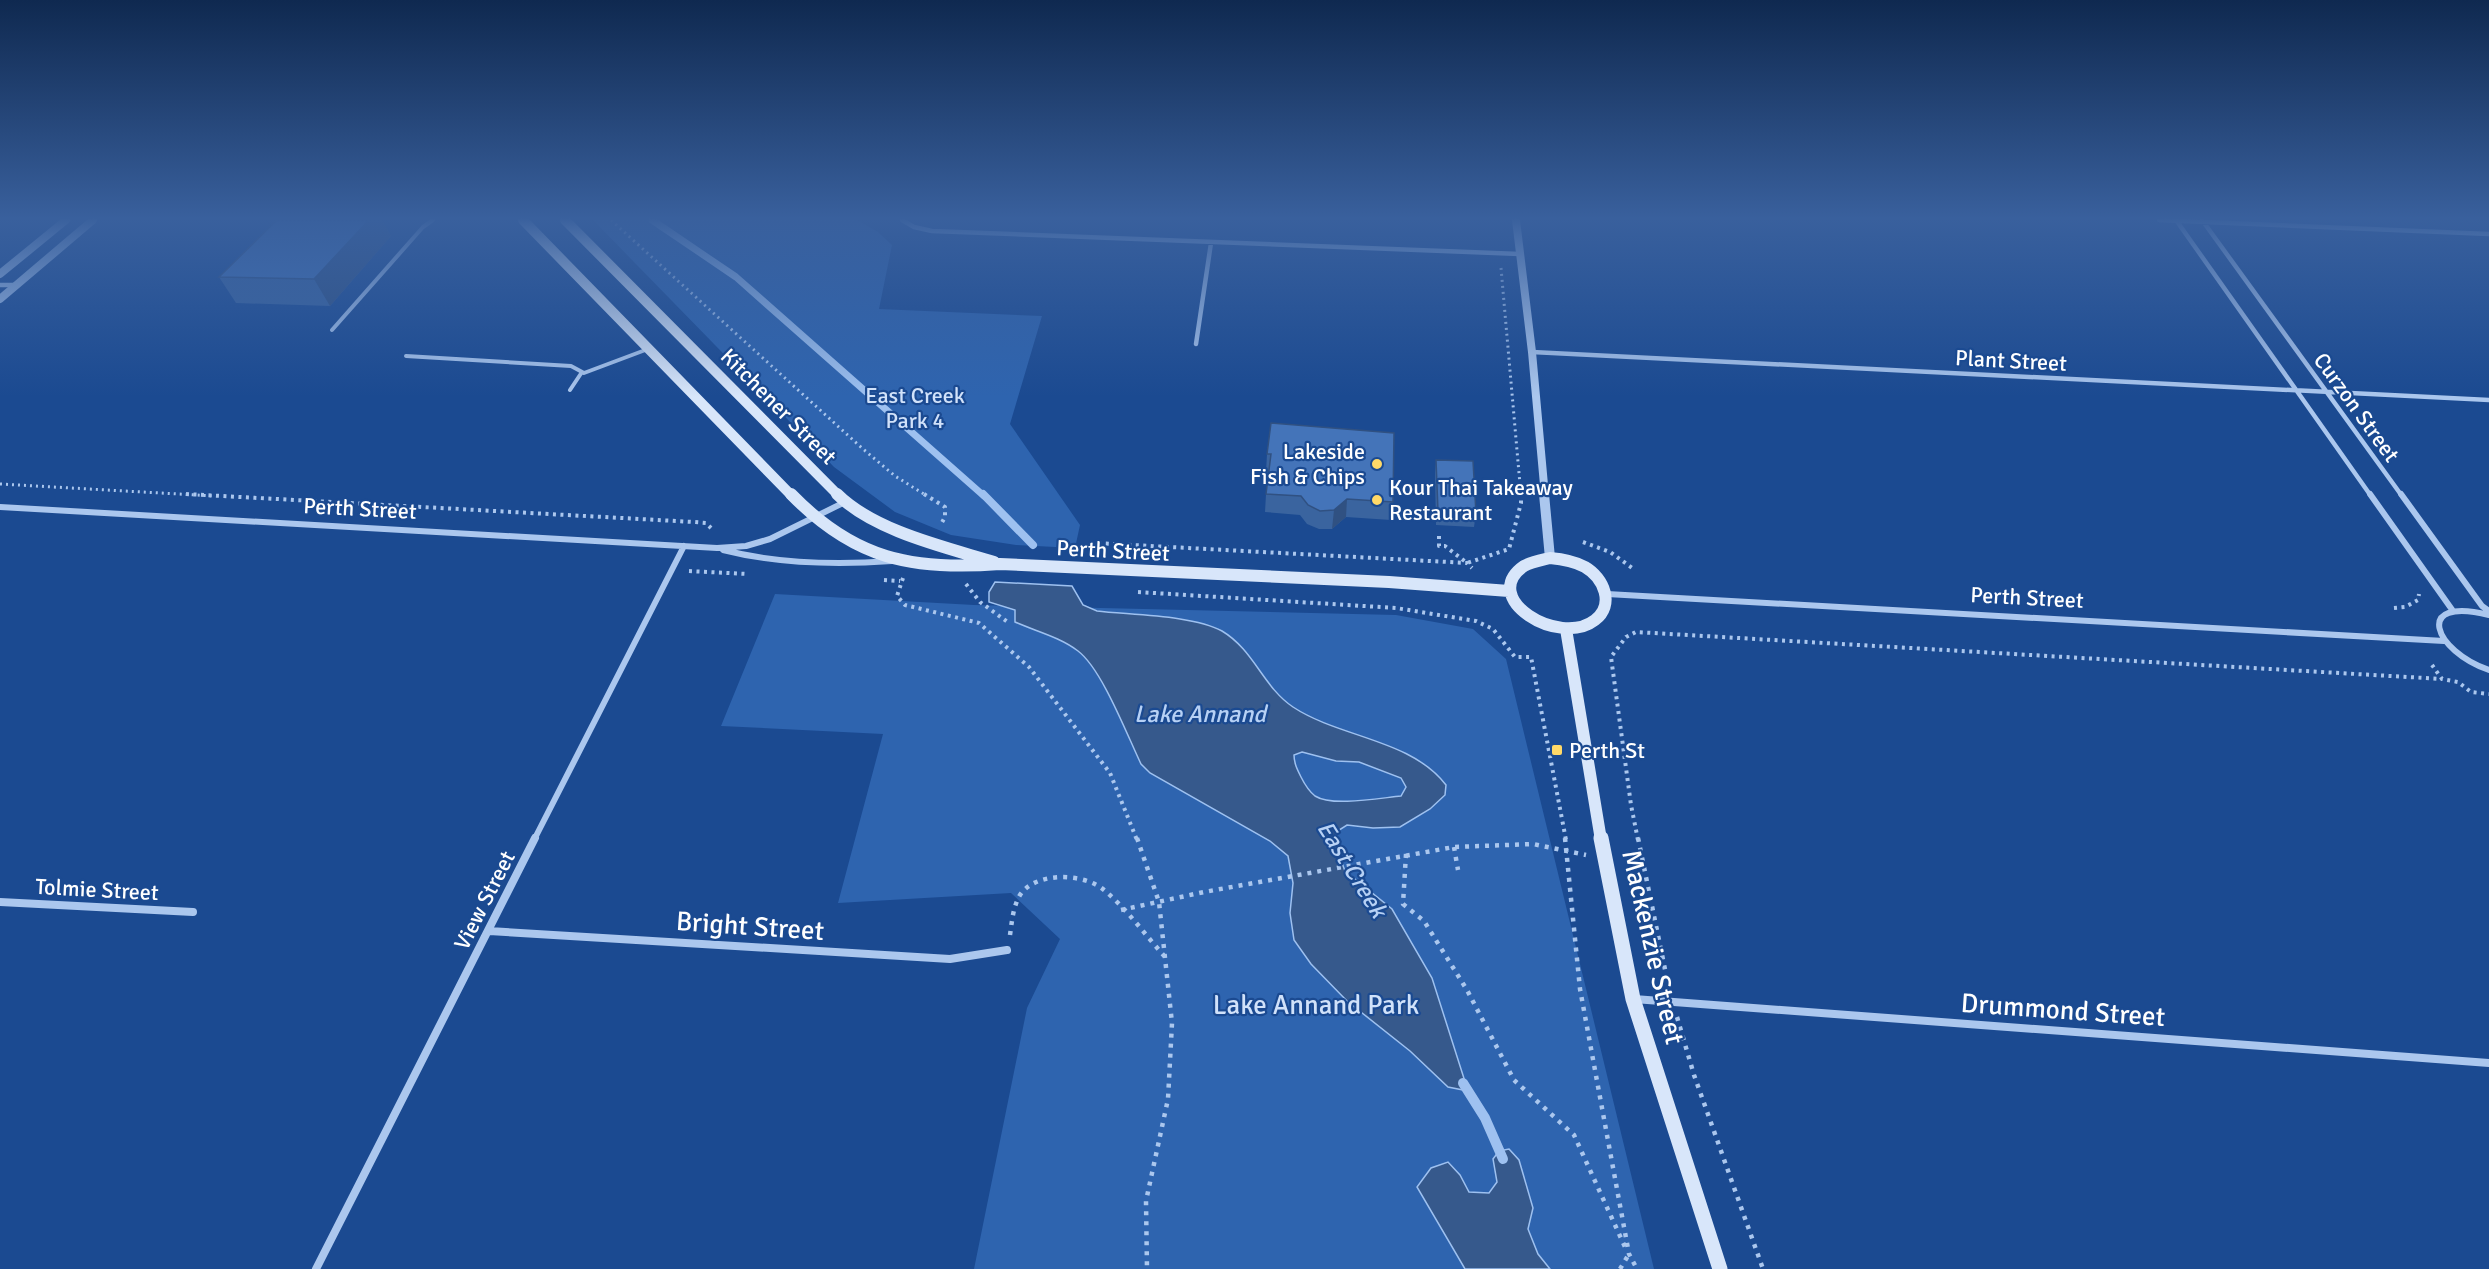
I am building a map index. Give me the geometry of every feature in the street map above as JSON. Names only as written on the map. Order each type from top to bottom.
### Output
[{"type":"main road","points":[[581,279],[813,517],[859,547],[895,561]]},
{"type":"main road","name":"Kitchener Street","points":[[624,279],[845,501],[891,528],[926,542],[1000,564]]},
{"type":"main road","points":[[1550,558],[1564,559],[1587,568],[1597,576],[1607,594],[1605,609],[1594,621],[1566,629],[1543,625],[1523,614],[1516,607],[1509,591],[1510,580],[1515,571],[1536,560],[1550,558]]},
{"type":"main road","name":"Perth Street","points":[[895,561],[966,567],[1000,564],[1389,582],[1509,591]]},
{"type":"main road","name":"Mackenzie Street","points":[[1566,629],[1604,856],[1633,999],[1720,1269]]},
{"type":"street","points":[[0,299],[23,279]]},
{"type":"street","points":[[1196,344],[1206,279]]},
{"type":"street","points":[[1523,279],[1532,352],[1550,558]]},
{"type":"street","name":"Curzon Street","points":[[2219,279],[2453,611]]},
{"type":"street","name":"Curzon Street","points":[[2245,279],[2475,597],[2489,613]]},
{"type":"street","points":[[0,285],[16,285]]},
{"type":"street","name":"Plant Street","points":[[1532,352],[2489,400]]},
{"type":"street","name":"Perth Street","points":[[0,507],[717,548],[746,546],[770,539],[845,501]]},
{"type":"street","name":"View Street","points":[[316,1269],[684,546]]},
{"type":"street","name":"Perth Street","points":[[717,548],[748,557],[861,564],[895,561]]},
{"type":"street","name":"Perth Street","points":[[1607,594],[2444,641]]},
{"type":"street","points":[[2489,613],[2453,611],[2444,615],[2439,621],[2439,629],[2444,641],[2468,661],[2489,670]]},
{"type":"street","name":"Tolmie Street","points":[[0,902],[193,912]]},
{"type":"street","name":"Bright Street","points":[[489,930],[950,959],[1007,950]]},
{"type":"street","name":"Drummond Street","points":[[1633,999],[2489,1063]]},
{"type":"lane","points":[[332,330],[377,279]]},
{"type":"lane","points":[[570,390],[582,372],[648,349]]},
{"type":"lane","points":[[406,356],[571,366],[582,372]]},
{"type":"path","points":[[676,279],[871,456],[895,476],[945,507],[945,518],[926,542]]},
{"type":"path","points":[[1073,551],[1095,543],[1467,563],[1509,549],[1521,503],[1502,279]]},
{"type":"path","points":[[0,484],[694,522],[706,523],[711,528]]},
{"type":"path","points":[[1439,536],[1439,546],[1445,546],[1472,568]]},
{"type":"path","points":[[1583,542],[1610,552],[1635,570]]},
{"type":"path","points":[[909,563],[897,596],[905,605],[979,623],[998,638],[1029,667],[1110,773],[1131,821],[1159,902],[1172,1023],[1168,1099],[1146,1201],[1148,1269]]},
{"type":"path","points":[[964,580],[972,595],[981,604],[1009,623]]},
{"type":"path","points":[[1130,592],[1396,608],[1476,621],[1492,629],[1515,657],[1531,657],[1568,853],[1580,989],[1629,1254],[1620,1269]]},
{"type":"path","points":[[2394,608],[2413,604],[2418,600],[2419,594]]},
{"type":"path","points":[[1763,1269],[1694,1075],[1664,970],[1631,805],[1611,657],[1626,637],[1636,632],[2442,679],[2465,684],[2470,692],[2489,694]]},
{"type":"path","points":[[2432,665],[2442,679]]},
{"type":"path","points":[[1121,910],[1273,879],[1454,847],[1533,844],[1568,853],[1604,856]]},
{"type":"path","points":[[1454,847],[1458,870]]},
{"type":"path","points":[[1406,855],[1403,904],[1424,921],[1467,990],[1514,1080],[1574,1135],[1637,1269]]},
{"type":"path","points":[[1007,950],[1014,909],[1021,894],[1033,883],[1051,878],[1082,879],[1103,889],[1166,958]]},
{"type":"green space","name":"East Creek Park 4","points":[[651,279],[885,279],[879,309],[1042,316],[1010,424],[1080,525],[1075,548],[1016,545],[951,535],[895,512],[834,467]]},
{"type":"green space","name":"Lake Annand Park","points":[[775,594],[974,605],[1396,615],[1473,629],[1506,659],[1654,1269],[974,1269],[1027,1008],[1060,939],[1011,893],[838,903],[883,734],[721,726]]},
{"type":"water","name":"Lake Annand","points":[[995,582],[1072,586],[1083,605],[1097,611],[1161,616],[1195,622],[1222,631],[1242,648],[1274,689],[1293,707],[1332,726],[1395,748],[1431,770],[1446,785],[1445,795],[1430,809],[1400,827],[1373,828],[1347,825],[1336,832],[1335,844],[1345,871],[1392,909],[1432,978],[1468,1091],[1448,1087],[1410,1051],[1347,1001],[1311,964],[1294,940],[1290,913],[1293,883],[1288,856],[1270,841],[1150,773],[1141,764],[1105,687],[1087,660],[1063,642],[1015,622],[1015,610],[989,602],[989,592]],"holes":[[[1302,752],[1336,761],[1359,762],[1401,778],[1406,787],[1401,796],[1356,801],[1323,799],[1315,796],[1305,785],[1296,766],[1294,755]]]},
{"type":"water","points":[[1509,1149],[1519,1160],[1533,1208],[1528,1229],[1538,1254],[1550,1269],[1465,1269],[1417,1187],[1431,1168],[1448,1162],[1460,1175],[1469,1192],[1489,1193],[1497,1182],[1493,1159],[1499,1151]]},
{"type":"building","points":[[1271,423],[1394,433],[1393,502],[1347,499],[1334,510],[1320,511],[1308,505],[1301,496],[1266,494],[1271,454],[1267,454]]},
{"type":"building","points":[[1436,460],[1473,461],[1476,513],[1438,511]]},
{"type":"waterway","name":"East Creek","points":[[739,279],[984,496]]},
{"type":"waterway","name":"East Creek","points":[[983,494],[1033,545]]},
{"type":"waterway","name":"East Creek","points":[[1463,1083],[1485,1118],[1503,1159]]},
{"type":"place","name":"Lakeside Fish & Chips","points":[[1377,464]]},
{"type":"place","name":"Kour Thai Takeaway Restaurant","points":[[1377,500]]},
{"type":"place","name":"Perth St","points":[[1557,750]]}]
